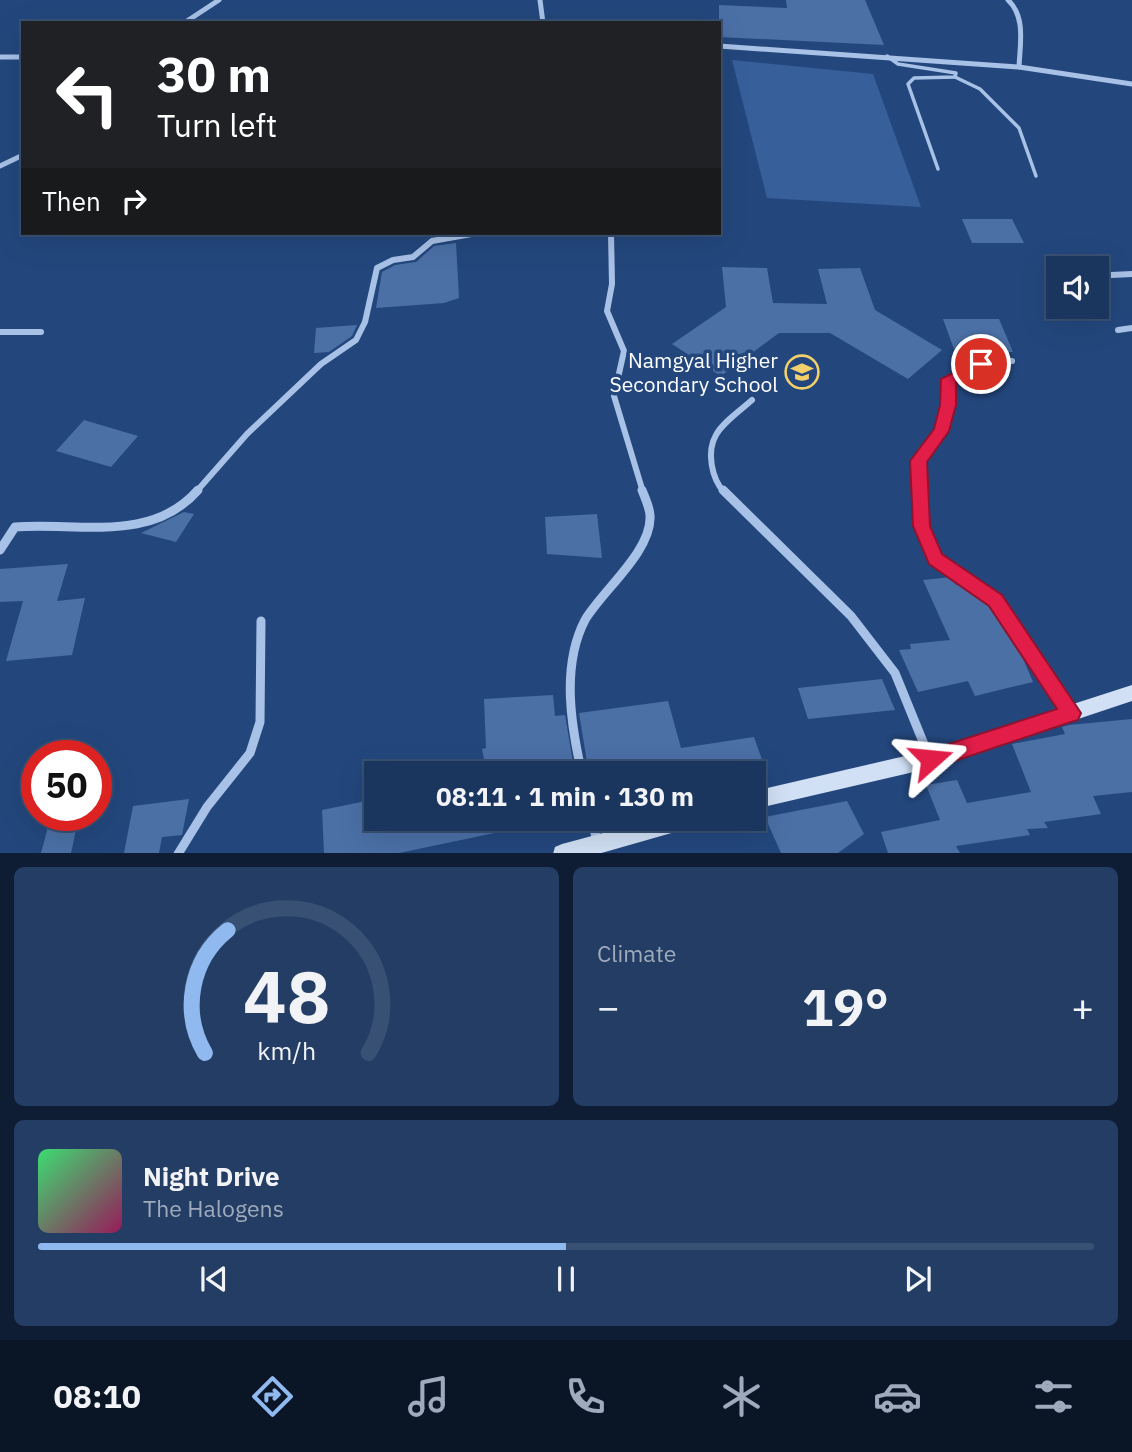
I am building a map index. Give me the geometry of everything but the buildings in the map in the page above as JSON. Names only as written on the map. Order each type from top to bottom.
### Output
[{"type":"main road","points":[[766,797],[931,759],[1132,693]]},
{"type":"main road","points":[[562,853],[648,831]]},
{"type":"street","points":[[187,21],[219,0]]},
{"type":"street","points":[[540,0],[543,21]]},
{"type":"street","points":[[1008,0],[1015,4],[1020,14],[1019,67]]},
{"type":"street","points":[[721,46],[1019,67],[1132,83]]},
{"type":"street","points":[[0,57],[21,57]]},
{"type":"street","points":[[0,166],[21,156]]},
{"type":"street","points":[[0,550],[15,527],[38,525],[94,529],[157,520],[173,513],[192,497],[247,434],[274,408],[321,364],[356,340],[365,322],[377,268],[393,260],[413,257],[432,242],[455,235]]},
{"type":"street","points":[[579,761],[574,739],[570,690],[574,655],[585,621],[646,538],[650,516],[614,396],[624,351],[607,311],[612,284],[611,235]]},
{"type":"street","points":[[1111,275],[1132,274]]},
{"type":"street","points":[[1118,330],[1132,328]]},
{"type":"street","points":[[0,332],[41,332]]},
{"type":"street","points":[[1012,360],[981,364],[948,379],[948,405],[941,431],[919,461],[921,526],[936,558],[996,600],[1071,713]]},
{"type":"street","points":[[752,400],[716,435],[711,453],[715,482],[851,616],[895,673],[931,759]]},
{"type":"street","points":[[178,853],[207,807],[250,753],[260,722],[261,621]]},
{"type":"street","points":[[594,831],[597,846]]},
{"type":"lane","points":[[887,56],[890,61],[898,64],[953,71],[955,77]]},
{"type":"lane","points":[[938,169],[908,83],[914,78],[955,77],[980,89],[1019,128],[1036,176]]},
{"type":"shaded area","points":[[732,60],[873,74],[921,207],[767,198]]},
{"type":"place","name":"Namgyal Higher Secondary School","points":[[802,372]]},
{"type":"route","points":[[931,759],[1071,713],[996,600],[936,558],[921,526],[919,461],[941,431],[948,405],[948,379],[981,364]]}]
